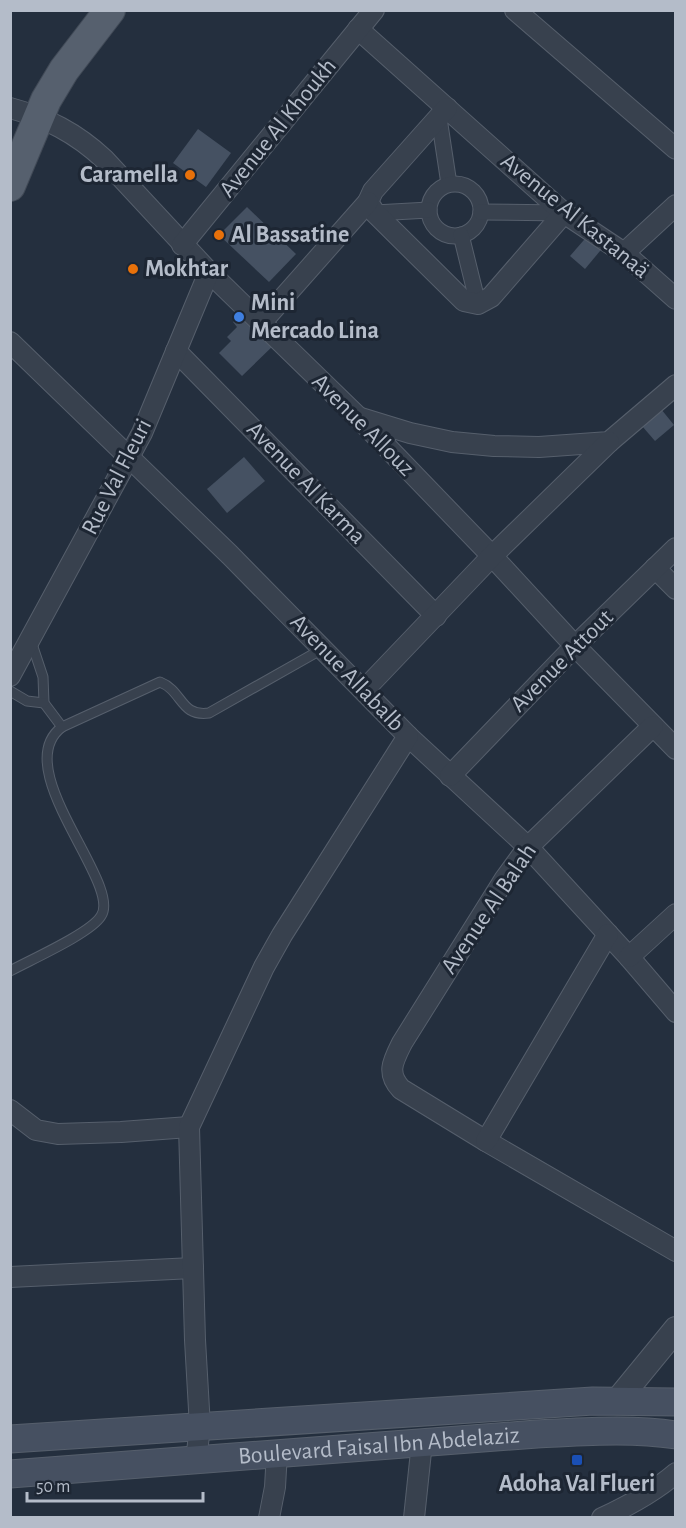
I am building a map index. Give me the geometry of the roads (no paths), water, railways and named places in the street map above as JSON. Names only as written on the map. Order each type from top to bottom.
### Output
[{"type":"main road","points":[[10,186],[24,112],[64,70],[110,10]]},
{"type":"main road","name":"Boulevard Faisal Ibn Abdelaziz","points":[[10,1439],[593,1401],[675,1402]]},
{"type":"main road","name":"Boulevard Faisal Ibn Abdelaziz","points":[[10,1474],[422,1442],[608,1430],[673,1429]]},
{"type":"street","name":"Avenue Al Khoukh","points":[[182,245],[374,10]]},
{"type":"street","points":[[514,10],[675,149]]},
{"type":"street","name":"Avenue Al Kastanaä","points":[[358,29],[443,113],[564,213],[624,253],[675,299]]},
{"type":"street","name":"Avenue Allouz","points":[[24,112],[62,127],[88,144],[182,245],[305,368],[357,416],[675,749]]},
{"type":"street","points":[[443,113],[449,184]]},
{"type":"street","points":[[261,323],[372,208],[373,191],[443,113]]},
{"type":"street","points":[[449,184],[457,184],[472,190],[481,203],[480,218],[473,229],[461,235],[454,236],[441,232],[432,223],[429,210],[432,196],[449,184]]},
{"type":"street","points":[[624,253],[675,205]]},
{"type":"street","points":[[372,208],[429,210]]},
{"type":"street","points":[[372,208],[465,301],[478,304],[491,297],[564,213]]},
{"type":"street","points":[[481,212],[564,213]]},
{"type":"street","points":[[461,235],[478,304]]},
{"type":"street","name":"Rue Val Fleuri","points":[[10,676],[130,456],[209,272]]},
{"type":"street","name":"Avenue Allabalb","points":[[10,342],[130,456],[324,648],[408,736],[528,847],[629,957],[675,1012]]},
{"type":"street","name":"Avenue Al Karma","points":[[176,351],[436,616]]},
{"type":"street","points":[[364,690],[492,556],[609,442],[675,385]]},
{"type":"street","points":[[357,416],[410,434],[452,442],[539,447],[609,442]]},
{"type":"street","name":"Avenue Attout","points":[[450,776],[575,646],[675,548]]},
{"type":"street","points":[[655,568],[675,589]]},
{"type":"street","name":"Avenue Al Balah","points":[[486,1141],[401,1089],[395,1082],[392,1071],[393,1061],[500,888],[528,847],[653,726]]},
{"type":"street","points":[[196,1460],[200,1427],[189,1127],[264,967],[408,736]]},
{"type":"street","points":[[629,957],[675,915]]},
{"type":"street","points":[[608,934],[486,1141],[675,1251]]},
{"type":"street","points":[[10,1110],[36,1130],[58,1134],[189,1127]]},
{"type":"street","points":[[10,1277],[193,1268]]},
{"type":"street","points":[[617,1401],[675,1329]]},
{"type":"street","points":[[414,1518],[422,1442]]},
{"type":"street","points":[[269,1518],[275,1487],[277,1452]]},
{"type":"street","points":[[602,1518],[665,1483],[675,1473]]},
{"type":"street","points":[[623,1508],[640,1518]]},
{"type":"lane","points":[[30,639],[44,677],[44,703],[62,727]]},
{"type":"lane","points":[[10,971],[88,929],[102,916],[105,908],[102,892],[69,825],[47,768],[49,742],[54,733],[62,727],[160,682],[169,686],[188,710],[202,714],[209,712],[324,648]]},
{"type":"lane","points":[[10,691],[27,701],[44,703]]},
{"type":"place","name":"Caramella","points":[[190,175]]},
{"type":"place","name":"Al Bassatine","points":[[219,235]]},
{"type":"place","name":"Mokhtar","points":[[133,269]]},
{"type":"place","name":"Mini Mercado Lina","points":[[239,317]]},
{"type":"place","name":"Adoha Val Flueri","points":[[577,1460]]}]
